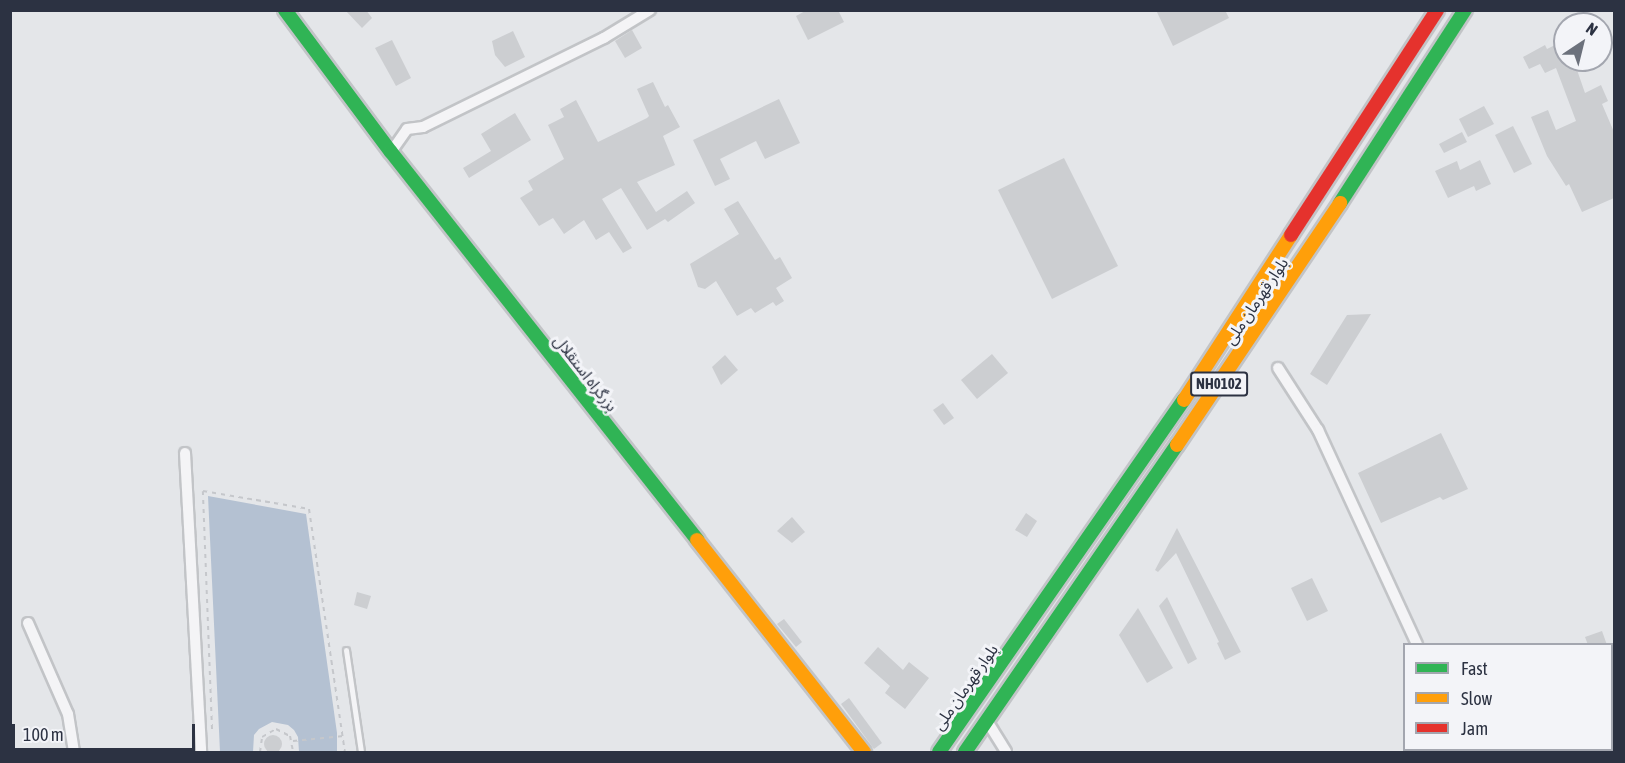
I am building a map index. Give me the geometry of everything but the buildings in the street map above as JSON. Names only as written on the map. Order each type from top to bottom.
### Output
[{"type":"highway","name":"بزرگراه استقلال","points":[[285,10],[391,152],[864,753]]},
{"type":"highway","name":"بلوار قهرمان ملی","points":[[939,753],[1167,426],[1437,10]]},
{"type":"highway","name":"بلوار قهرمان ملی","points":[[965,753],[1275,303],[1465,10]]},
{"type":"street","points":[[391,152],[407,129],[423,127],[604,38],[650,10]]},
{"type":"street","points":[[1278,368],[1318,430],[1416,643]]},
{"type":"street","points":[[185,453],[201,753]]},
{"type":"street","points":[[28,623],[68,714],[74,753]]},
{"type":"street","points":[[987,721],[1006,753]]},
{"type":"street","points":[[1461,753],[1466,751]]},
{"type":"lane","points":[[346,650],[361,753]]},
{"type":"path","points":[[212,729],[203,491],[309,509],[345,753]]},
{"type":"path","points":[[260,753],[261,737],[270,730],[286,732],[293,741],[293,753]]},
{"type":"path","points":[[293,741],[344,736]]},
{"type":"water","points":[[208,496],[306,514],[337,733],[337,752],[299,752],[298,737],[294,730],[288,725],[272,722],[259,729],[254,735],[253,752],[220,752]]},
{"type":"traffic: fast","points":[[285,10],[391,152],[697,540]]},
{"type":"traffic: fast","points":[[1340,203],[1465,10]]},
{"type":"traffic: fast","points":[[939,752],[1184,400]]},
{"type":"traffic: fast","points":[[965,752],[1177,445]]},
{"type":"traffic: slow","points":[[1177,445],[1340,203]]},
{"type":"traffic: slow","points":[[1184,400],[1291,235]]},
{"type":"traffic: slow","points":[[697,540],[864,752]]},
{"type":"traffic: jam","points":[[1291,235],[1437,10]]}]
